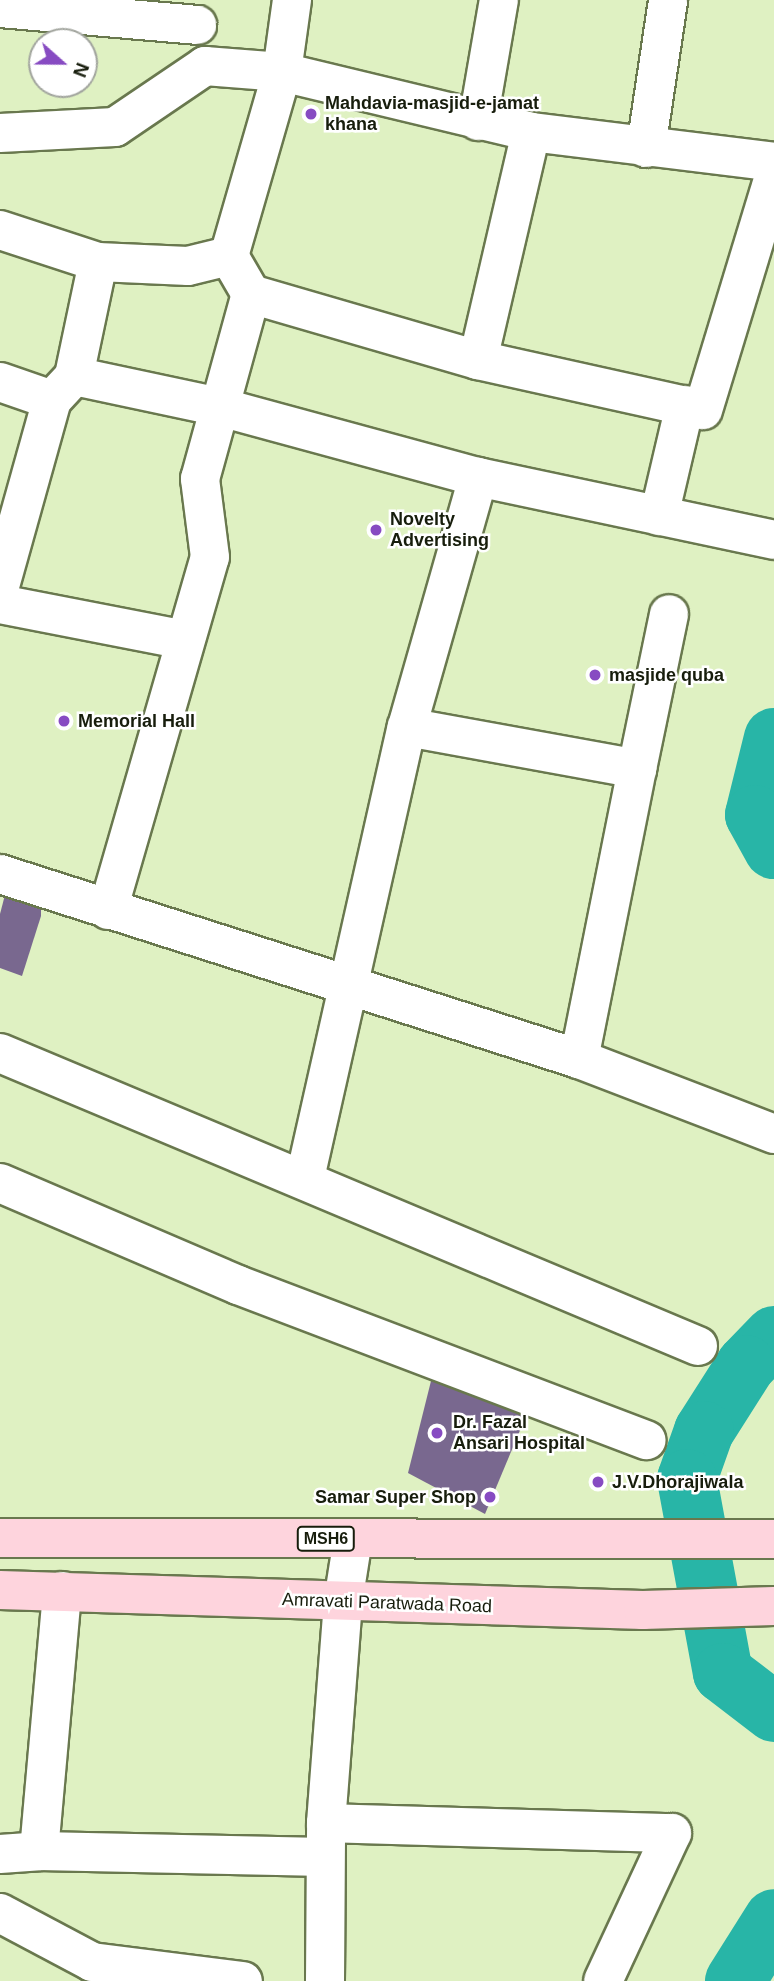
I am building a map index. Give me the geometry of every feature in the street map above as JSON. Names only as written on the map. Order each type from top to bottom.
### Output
[{"type":"main road","name":"MSH6","points":[[0,1538],[774,1539]]},
{"type":"main road","name":"Amravati Paratwada Road","points":[[0,1590],[643,1610],[757,1607]]},
{"type":"street","points":[[292,0],[282,72],[229,256],[251,294],[478,360],[704,410],[774,177]]},
{"type":"street","points":[[478,121],[499,0]]},
{"type":"street","points":[[646,148],[668,0]]},
{"type":"street","points":[[0,8],[197,25]]},
{"type":"street","points":[[0,133],[115,127],[205,65],[282,72],[531,132],[774,162]]},
{"type":"street","points":[[478,360],[531,132]]},
{"type":"street","points":[[0,230],[98,262],[188,267],[229,256]]},
{"type":"street","points":[[0,586],[63,388],[98,262]]},
{"type":"street","points":[[108,911],[209,557],[200,479],[251,294]]},
{"type":"street","points":[[0,382],[220,407],[478,477],[774,540]]},
{"type":"street","points":[[659,516],[685,405]]},
{"type":"street","points":[[305,1178],[407,727],[478,477]]},
{"type":"street","points":[[0,604],[185,640]]},
{"type":"street","points":[[579,1059],[669,614]]},
{"type":"street","points":[[407,727],[637,769]]},
{"type":"street","points":[[0,874],[108,911],[348,983],[579,1059],[774,1134]]},
{"type":"street","points":[[0,1053],[305,1178],[698,1346]]},
{"type":"street","points":[[0,1183],[238,1285],[647,1440]]},
{"type":"street","points":[[325,1981],[326,1840],[343,1602],[353,1539]]},
{"type":"street","points":[[39,1851],[62,1591]]},
{"type":"street","points":[[0,1854],[326,1840],[672,1833],[603,1981]]},
{"type":"street","points":[[0,1913],[84,1972],[243,1981]]},
{"type":"building","points":[[6,891],[41,895],[41,916],[22,976],[0,968],[0,914]]},
{"type":"building","points":[[432,1377],[526,1416],[485,1514],[408,1473]]},
{"type":"waterway","points":[[774,738],[755,815],[774,849]]},
{"type":"waterway","points":[[774,1336],[746,1365],[704,1431],[687,1479],[723,1673],[774,1712]]},
{"type":"waterway","points":[[735,1981],[774,1919]]},
{"type":"place","name":"Mahdavia-masjid-e-jamat khana","points":[[311,114]]},
{"type":"place","name":"Novelty Advertising","points":[[376,530]]},
{"type":"place","name":"masjide quba","points":[[595,675]]},
{"type":"place","name":"Memorial Hall","points":[[64,721]]},
{"type":"place","name":"Dr. Fazal Ansari Hospital","points":[[437,1433]]},
{"type":"place","name":"J.V.Dhorajiwala","points":[[598,1482]]},
{"type":"place","name":"Samar Super Shop","points":[[490,1497]]}]
